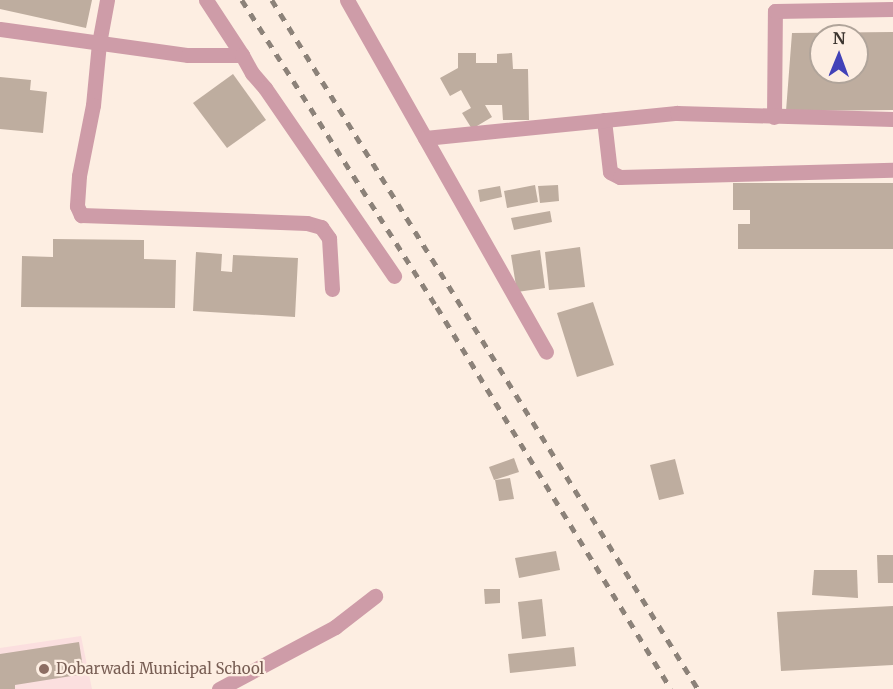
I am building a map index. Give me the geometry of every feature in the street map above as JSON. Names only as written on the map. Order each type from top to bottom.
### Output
[{"type":"street","points":[[107,0],[99,42],[93,105],[79,176],[77,206],[81,215],[307,223],[321,227],[329,238],[332,289]]},
{"type":"street","points":[[206,0],[394,276]]},
{"type":"street","points":[[347,0],[546,352]]},
{"type":"street","points":[[774,117],[775,11],[893,9]]},
{"type":"street","points":[[0,29],[188,55],[242,55]]},
{"type":"street","points":[[425,138],[677,113],[893,119]]},
{"type":"street","points":[[604,120],[610,172],[613,176],[893,170]]},
{"type":"street","points":[[219,689],[334,627],[375,596]]},
{"type":"shaded area","name":"Dobarwadi Municipal School","points":[[81,636],[92,689],[0,689],[0,648]]},
{"type":"building","points":[[0,0],[92,0],[86,28],[0,9]]},
{"type":"building","points":[[869,32],[893,32],[893,110],[786,111],[792,33],[809,33],[809,84],[869,84]]},
{"type":"building","points":[[458,53],[476,53],[476,63],[497,63],[497,54],[512,53],[513,69],[528,69],[529,120],[503,120],[502,105],[485,105],[492,117],[472,129],[462,113],[471,108],[461,90],[450,96],[440,78],[458,68]]},
{"type":"building","points":[[233,74],[266,120],[227,148],[193,103]]},
{"type":"building","points":[[0,77],[31,80],[30,90],[47,92],[43,133],[0,129]]},
{"type":"building","points":[[733,183],[893,183],[893,249],[738,249],[738,224],[750,224],[750,210],[733,210]]},
{"type":"building","points":[[535,185],[538,202],[507,208],[504,191]]},
{"type":"building","points":[[558,185],[559,201],[540,203],[538,186]]},
{"type":"building","points":[[500,186],[502,197],[480,202],[478,190]]},
{"type":"building","points":[[550,211],[552,222],[514,230],[511,218]]},
{"type":"building","points":[[53,239],[144,240],[144,259],[176,260],[175,308],[21,307],[22,256],[53,257]]},
{"type":"building","points":[[580,247],[585,287],[549,290],[545,252]]},
{"type":"building","points":[[540,250],[545,288],[517,292],[511,255]]},
{"type":"building","points":[[196,252],[222,254],[221,271],[232,272],[233,255],[298,258],[295,317],[193,311]]},
{"type":"building","points":[[593,302],[614,365],[577,377],[557,313]]},
{"type":"building","points":[[514,458],[519,472],[494,480],[489,467]]},
{"type":"building","points":[[675,459],[684,494],[659,500],[650,465]]},
{"type":"building","points":[[510,478],[514,499],[499,501],[495,480]]},
{"type":"building","points":[[556,551],[560,570],[519,578],[515,558]]},
{"type":"building","points":[[877,555],[893,555],[893,583],[878,583]]},
{"type":"building","points":[[814,570],[857,570],[858,598],[812,595]]},
{"type":"building","points":[[484,589],[500,589],[500,603],[485,604]]},
{"type":"building","points":[[542,599],[546,636],[522,639],[518,602]]},
{"type":"building","points":[[893,606],[893,665],[781,671],[777,612]]},
{"type":"building","name":"Dobarwadi Municipal School","points":[[79,642],[84,674],[15,685],[15,689],[0,689],[0,654]]},
{"type":"building","points":[[574,647],[576,666],[510,673],[508,654]]},
{"type":"railway","points":[[242,0],[437,307],[671,689]]},
{"type":"railway","points":[[272,0],[698,689]]},
{"type":"place","name":"Dobarwadi Municipal School","points":[[44,669]]}]
